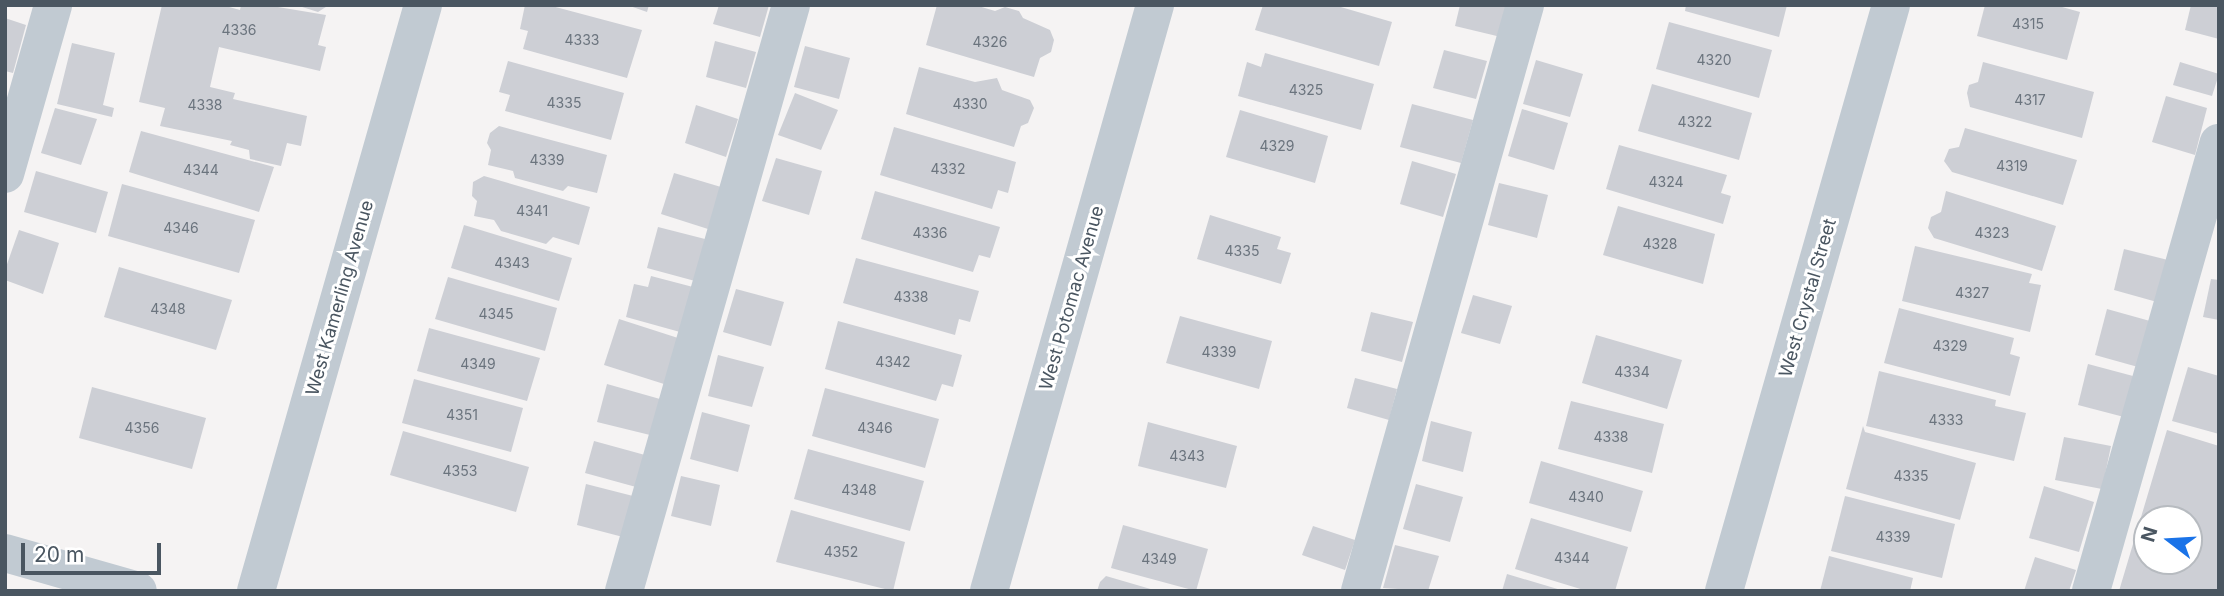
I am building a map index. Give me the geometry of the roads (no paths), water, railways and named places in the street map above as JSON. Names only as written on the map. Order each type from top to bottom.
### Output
[{"type":"street","points":[[5,174],[53,5]]},
{"type":"street","name":"West Kamerling Avenue","points":[[256,591],[423,5]]},
{"type":"street","points":[[624,591],[791,5]]},
{"type":"street","name":"West Potomac Avenue","points":[[989,591],[1155,5]]},
{"type":"street","points":[[1360,591],[1525,5]]},
{"type":"street","name":"West Crystal Street","points":[[1724,591],[1891,5]]},
{"type":"street","points":[[2091,591],[2219,143]]},
{"type":"street","points":[[5,553],[53,579],[138,591]]}]
